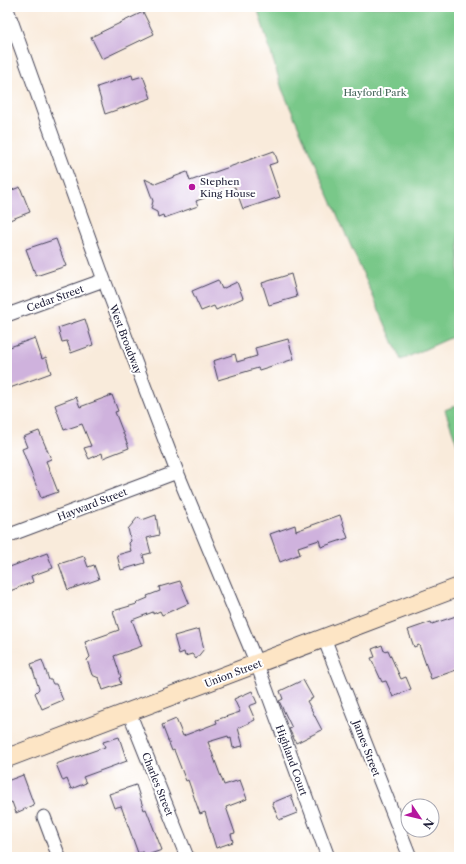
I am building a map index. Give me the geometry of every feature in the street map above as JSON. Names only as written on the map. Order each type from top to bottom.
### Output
[{"type":"main road","name":"Union Street","points":[[7,758],[459,587]]},
{"type":"street","name":"West Broadway","points":[[7,9],[104,280],[177,472],[257,664]]},
{"type":"street","name":"Cedar Street","points":[[7,315],[104,280]]},
{"type":"street","name":"Hayward Street","points":[[7,536],[177,472]]},
{"type":"street","name":"James Street","points":[[324,638],[410,857]]},
{"type":"street","name":"Highland Court","points":[[257,664],[328,857]]},
{"type":"street","name":"Charles Street","points":[[129,712],[187,857]]},
{"type":"street","points":[[44,817],[59,857]]},
{"type":"green space","name":"Hayford Park","points":[[257,7],[459,7],[459,334],[401,360],[282,89]]},
{"type":"green space","points":[[459,404],[459,450],[445,410]]},
{"type":"building","points":[[143,12],[154,34],[102,59],[91,37]]},
{"type":"building","points":[[132,75],[133,79],[143,76],[151,98],[105,114],[97,87]]},
{"type":"building","name":"Stephen King House","points":[[274,151],[278,162],[269,165],[280,197],[243,209],[235,187],[196,201],[198,206],[164,218],[163,215],[158,217],[157,212],[151,209],[153,201],[145,179],[155,184],[187,172],[190,181]]},
{"type":"building","points":[[20,187],[30,212],[7,221],[7,192]]},
{"type":"building","points":[[56,239],[66,266],[36,276],[26,249]]},
{"type":"building","points":[[291,274],[297,297],[269,305],[262,283]]},
{"type":"building","points":[[218,280],[222,289],[237,282],[243,298],[216,310],[214,306],[201,311],[192,291]]},
{"type":"building","points":[[85,319],[93,345],[71,353],[67,341],[62,342],[58,328]]},
{"type":"building","points":[[35,338],[42,359],[46,357],[51,373],[7,389],[7,348]]},
{"type":"building","points":[[288,339],[294,359],[259,370],[258,368],[218,380],[213,361],[235,354],[237,362],[257,356],[255,348]]},
{"type":"building","points":[[112,395],[118,411],[115,412],[129,448],[103,458],[102,453],[89,459],[84,448],[91,446],[82,424],[64,430],[55,405],[76,397],[80,407]]},
{"type":"building","points":[[39,431],[51,459],[46,461],[58,492],[41,498],[22,449],[27,447],[23,437]]},
{"type":"building","points":[[156,515],[159,535],[147,538],[151,553],[143,555],[145,563],[121,570],[117,555],[131,551],[129,543],[131,541],[128,529],[138,517],[142,520]]},
{"type":"building","points":[[340,515],[348,538],[321,547],[319,540],[298,547],[300,554],[280,562],[270,534],[295,525],[296,531]]},
{"type":"building","points":[[47,553],[53,568],[31,576],[33,582],[10,591],[7,581],[7,568]]},
{"type":"building","points":[[84,556],[88,567],[94,565],[99,579],[68,590],[59,564]]},
{"type":"building","points":[[180,581],[189,603],[162,615],[160,611],[153,614],[153,612],[132,620],[142,646],[114,656],[121,677],[119,678],[121,684],[103,690],[99,678],[92,675],[87,660],[90,657],[85,642],[119,630],[113,611],[137,604],[136,603],[148,598],[147,596],[160,591],[159,587]]},
{"type":"building","points":[[459,615],[459,669],[431,679],[419,645],[414,647],[408,630]]},
{"type":"building","points":[[199,629],[204,649],[196,659],[192,654],[185,656],[184,652],[179,654],[174,636]]},
{"type":"building","points":[[382,645],[384,651],[388,650],[401,679],[406,677],[411,689],[393,697],[386,681],[382,682],[371,658],[375,657],[372,649]]},
{"type":"building","points":[[42,660],[49,680],[51,680],[53,684],[56,684],[63,700],[42,709],[35,693],[39,689],[31,664]]},
{"type":"building","points":[[303,680],[313,698],[307,701],[322,730],[296,743],[289,729],[292,728],[279,701],[283,699],[280,691]]},
{"type":"building","points":[[252,691],[257,703],[249,706],[255,720],[238,728],[243,746],[233,748],[231,738],[229,739],[228,736],[208,742],[224,785],[240,780],[247,799],[226,807],[235,833],[231,834],[233,842],[216,848],[205,812],[200,814],[188,780],[186,781],[162,725],[176,719],[183,736],[217,723],[216,720],[240,712],[234,699]]},
{"type":"building","points":[[119,737],[127,761],[83,777],[86,783],[71,789],[67,779],[63,781],[56,764],[105,747],[103,742]]},
{"type":"building","points":[[23,775],[34,805],[16,813],[12,802],[7,804],[7,781]]},
{"type":"building","points":[[136,785],[144,810],[146,809],[162,850],[144,856],[143,852],[138,853],[121,806],[114,808],[109,794]]},
{"type":"building","points":[[291,795],[297,813],[279,820],[272,803]]},
{"type":"place","name":"Stephen King House","points":[[192,187]]}]
